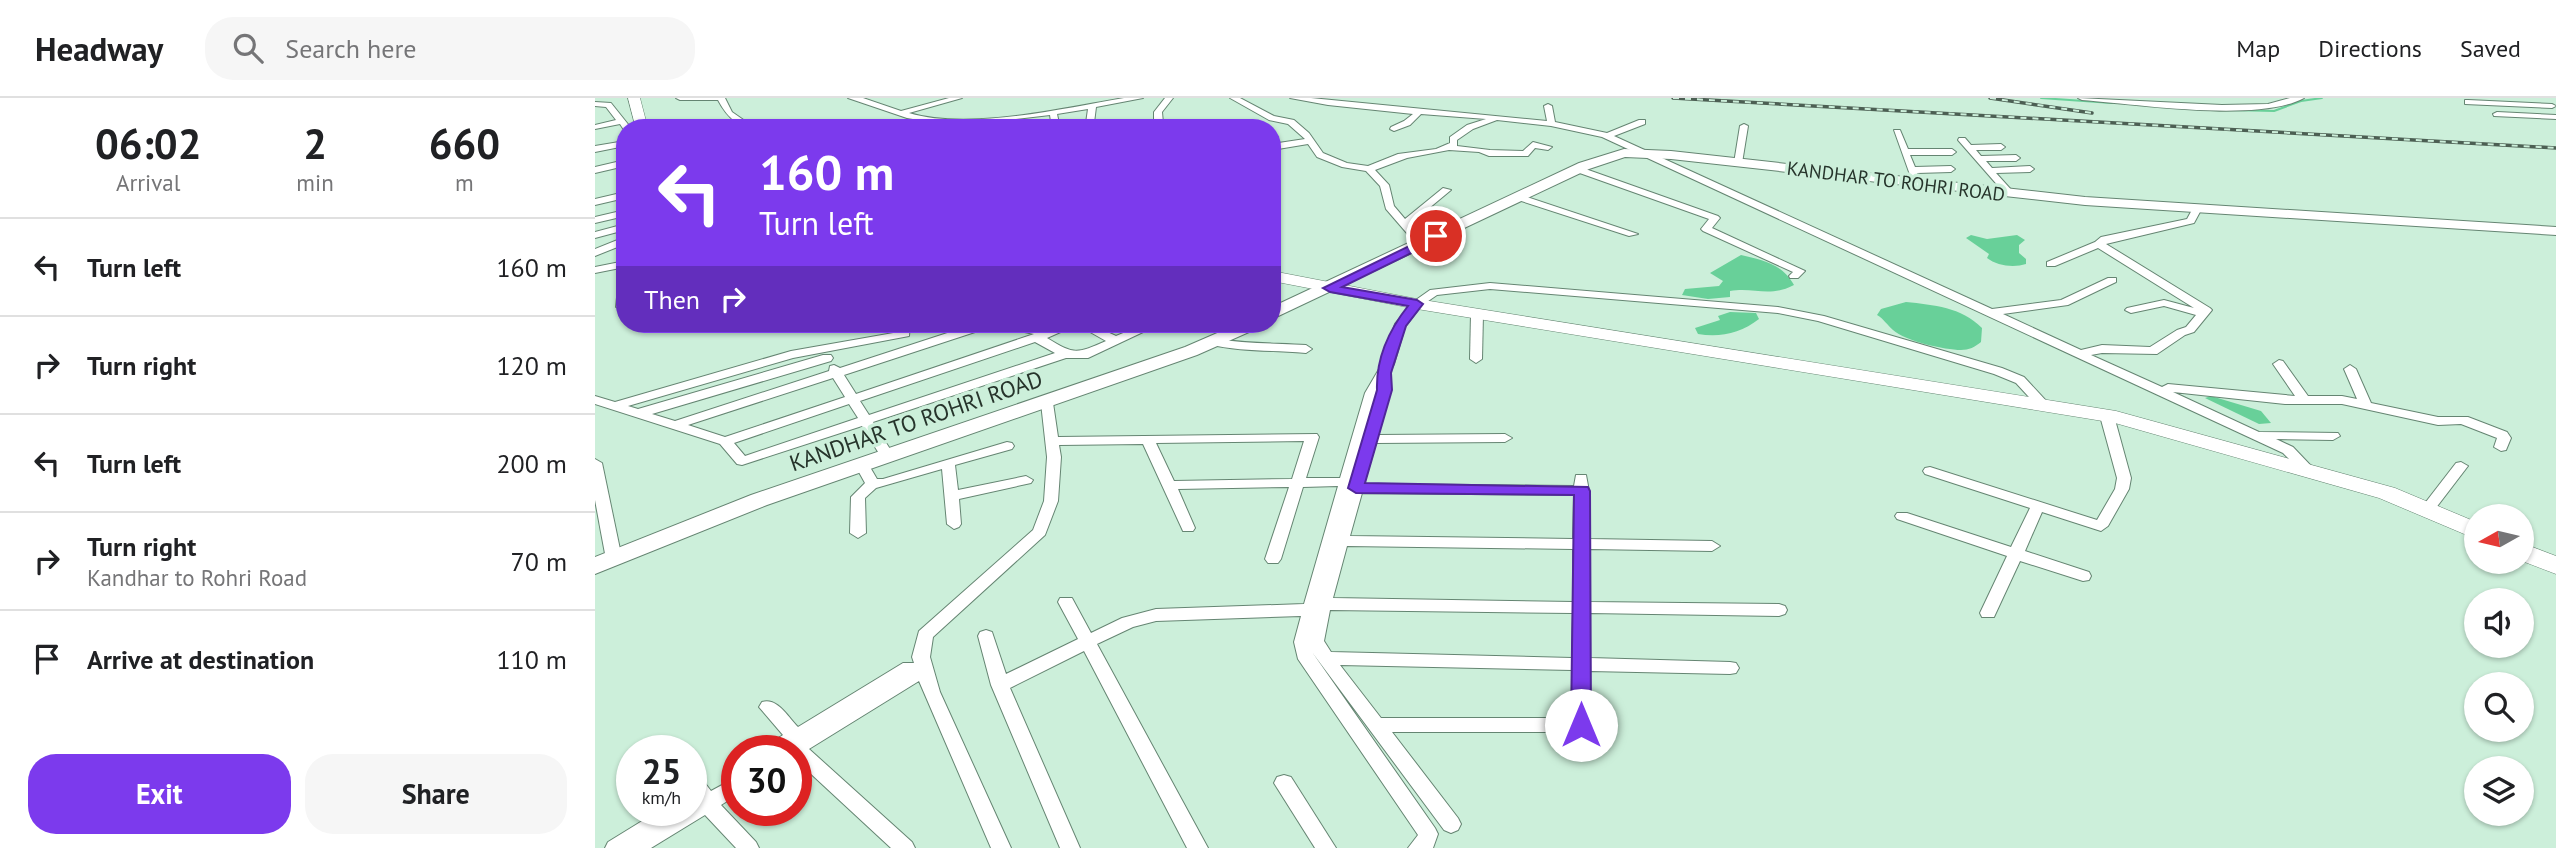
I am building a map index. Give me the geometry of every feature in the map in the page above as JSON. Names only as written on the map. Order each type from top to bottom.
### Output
[{"type":"main road","points":[[634,98],[639,119]]},
{"type":"main road","points":[[1281,278],[1417,304],[2107,416],[2387,493],[2464,526]]},
{"type":"main road","points":[[2534,556],[2556,565]]},
{"type":"street","points":[[680,98],[720,98],[729,113],[738,119]]},
{"type":"street","points":[[852,98],[929,119]]},
{"type":"street","points":[[902,113],[944,99],[958,98]]},
{"type":"street","points":[[995,119],[1139,98]]},
{"type":"street","points":[[1159,119],[1158,112],[1170,98]]},
{"type":"street","points":[[1234,98],[1280,119]]},
{"type":"street","points":[[1294,98],[1551,122],[1607,136],[2257,435],[2288,450],[2307,469]]},
{"type":"street","points":[[1370,107],[1381,98]]},
{"type":"street","points":[[2082,98],[2239,107],[2273,105],[2300,98]]},
{"type":"street","points":[[2458,98],[2507,121]]},
{"type":"street","points":[[2468,102],[2552,106]]},
{"type":"street","points":[[595,104],[608,105],[618,119]]},
{"type":"street","points":[[1091,119],[1093,105]]},
{"type":"street","points":[[1548,106],[1551,122]]},
{"type":"street","points":[[1052,111],[1056,119]]},
{"type":"street","points":[[1394,129],[1407,123],[1420,111]]},
{"type":"street","points":[[1430,121],[1436,112]]},
{"type":"street","points":[[2497,114],[2556,117]]},
{"type":"street","points":[[1184,119],[1202,116]]},
{"type":"street","points":[[1450,148],[1454,144],[1453,139],[1460,132],[1490,122],[1495,117]]},
{"type":"street","points":[[1281,119],[1291,122],[1320,155],[1345,165],[1369,169],[1403,156],[1423,155],[1450,148],[1510,155],[1525,154],[1534,145],[1548,147]]},
{"type":"street","points":[[1520,131],[1526,119]]},
{"type":"street","points":[[1607,136],[1642,122]]},
{"type":"street","points":[[595,127],[616,126]]},
{"type":"street","points":[[1738,163],[1744,126]]},
{"type":"street","points":[[1897,132],[1914,177],[1951,169]]},
{"type":"street","points":[[1281,146],[1310,141]]},
{"type":"street","points":[[2001,147],[1965,144],[2010,194]]},
{"type":"street","points":[[595,149],[616,145]]},
{"type":"street","name":"KANDHAR TO ROHRI ROAD","points":[[1281,310],[1577,169],[1604,158],[1645,152],[1738,163],[1914,177],[2010,194],[2196,210],[2556,230]]},
{"type":"street","points":[[1905,152],[1952,152]]},
{"type":"street","points":[[1979,159],[2016,158]]},
{"type":"street","points":[[595,171],[616,166]]},
{"type":"street","points":[[1369,169],[1384,185],[1389,207],[1422,244]]},
{"type":"street","points":[[1577,169],[1714,218],[1706,229],[1800,271],[1794,276]]},
{"type":"street","points":[[1989,171],[2030,169]]},
{"type":"street","points":[[1403,225],[1446,190]]},
{"type":"street","points":[[595,202],[616,197]]},
{"type":"street","points":[[1518,197],[1633,234]]},
{"type":"street","points":[[2051,264],[2105,239],[2191,221],[2196,210]]},
{"type":"street","points":[[595,220],[616,215]]},
{"type":"street","points":[[595,237],[616,231]]},
{"type":"street","points":[[595,253],[616,244]]},
{"type":"street","points":[[2083,353],[2102,349],[2153,351],[2181,332],[2190,330],[2206,310],[2202,305],[2099,244]]},
{"type":"street","points":[[595,262],[608,267]]},
{"type":"street","points":[[595,270],[616,267]]},
{"type":"street","points":[[1994,312],[2064,303],[2112,279]]},
{"type":"street","points":[[1418,848],[1427,841],[1428,834],[1304,654],[1302,642],[1317,607],[1336,541],[1364,439],[1371,393],[1384,373],[1399,326],[1417,304],[1434,292],[1490,286],[1778,310],[1820,318],[1998,371],[2020,380],[2044,405]]},
{"type":"street","points":[[2131,310],[2164,303],[2202,313]]},
{"type":"street","points":[[1476,359],[1477,314]]},
{"type":"street","points":[[639,414],[825,354],[905,333]]},
{"type":"street","points":[[675,425],[962,333]]},
{"type":"street","points":[[1034,333],[1042,335],[1065,354]]},
{"type":"street","points":[[725,440],[1047,333]]},
{"type":"street","points":[[1100,333],[1116,341]]},
{"type":"street","points":[[595,400],[725,440],[742,461],[1065,354],[1084,355],[1132,333]]},
{"type":"street","name":"KANDHAR TO ROHRI ROAD","points":[[604,562],[759,500],[867,475],[888,457],[1047,403],[1232,333]]},
{"type":"street","points":[[1212,342],[1236,346],[1306,349]]},
{"type":"street","points":[[825,354],[888,457]]},
{"type":"street","points":[[615,406],[791,355],[825,354]]},
{"type":"street","points":[[2279,364],[2304,400]]},
{"type":"street","points":[[2350,369],[2366,405]]},
{"type":"street","points":[[2156,387],[2304,400],[2342,400],[2438,421],[2463,420],[2502,435],[2504,438],[2501,447]]},
{"type":"street","points":[[1001,848],[931,692],[921,657],[925,635],[1040,532],[1051,501],[1054,457],[1047,403]]},
{"type":"street","points":[[1930,471],[2101,526],[2122,489],[2124,478],[2107,416]]},
{"type":"street","points":[[2257,435],[2333,436]]},
{"type":"street","points":[[1052,441],[1312,437],[1273,559]]},
{"type":"street","points":[[1364,439],[1505,438]]},
{"type":"street","points":[[1148,440],[1188,528]]},
{"type":"street","points":[[858,533],[858,497],[867,475],[884,483],[1007,446]]},
{"type":"street","points":[[595,463],[604,562]]},
{"type":"street","points":[[948,463],[954,524]]},
{"type":"street","points":[[2427,510],[2461,466]]},
{"type":"street","points":[[953,496],[1026,480]]},
{"type":"street","points":[[1170,485],[1581,484],[1581,725],[1376,725]]},
{"type":"street","points":[[1988,613],[2038,506]]},
{"type":"street","points":[[1902,516],[2083,576]]},
{"type":"street","points":[[1336,541],[1712,546]]},
{"type":"street","points":[[1066,602],[1198,848]]},
{"type":"street","points":[[1317,607],[1316,641],[1326,658],[1451,824]]},
{"type":"street","points":[[1000,685],[1128,622],[1156,615],[1317,607],[1779,610]]},
{"type":"street","points":[[986,636],[1000,685],[1070,848]]},
{"type":"street","points":[[1326,658],[1730,668]]},
{"type":"street","points":[[909,667],[916,674],[795,745],[909,667]]},
{"type":"street","points":[[768,706],[788,735]]},
{"type":"street","points":[[812,761],[905,848]]},
{"type":"street","points":[[1283,783],[1326,848]]},
{"type":"street","points":[[707,804],[749,848]]},
{"type":"street","points":[[615,848],[651,826]]},
{"type":"street","points":[[635,848],[661,826]]},
{"type":"shaded area","points":[[1971,235],[1987,239],[2017,235],[2025,240],[2019,245],[2019,253],[2026,259],[2026,264],[2006,266],[1991,261],[1987,258],[1989,254],[1966,238]]},
{"type":"shaded area","points":[[1741,255],[1778,268],[1794,285],[1769,292],[1730,291],[1730,297],[1708,299],[1682,295],[1685,289],[1719,286],[1723,281],[1710,273]]},
{"type":"shaded area","points":[[1906,302],[1956,311],[1982,328],[1981,342],[1972,348],[1961,350],[1925,344],[1899,334],[1877,315],[1881,309]]},
{"type":"shaded area","points":[[1730,312],[1756,313],[1759,319],[1730,333],[1698,334],[1695,328],[1720,320],[1718,316]]},
{"type":"shaded area","points":[[2211,396],[2261,411],[2271,423],[2259,424],[2205,398]]},
{"type":"waterway","points":[[2041,98],[2112,103]]},
{"type":"waterway","points":[[2231,110],[2274,111],[2301,101],[2322,98]]},
{"type":"railway","points":[[1673,98],[2556,148]]},
{"type":"railway","points":[[1990,98],[2092,113]]},
{"type":"route","points":[[1436,236],[1330,288],[1417,304],[1399,326],[1384,373],[1384,390],[1356,488],[1582,491],[1581,725]]}]
